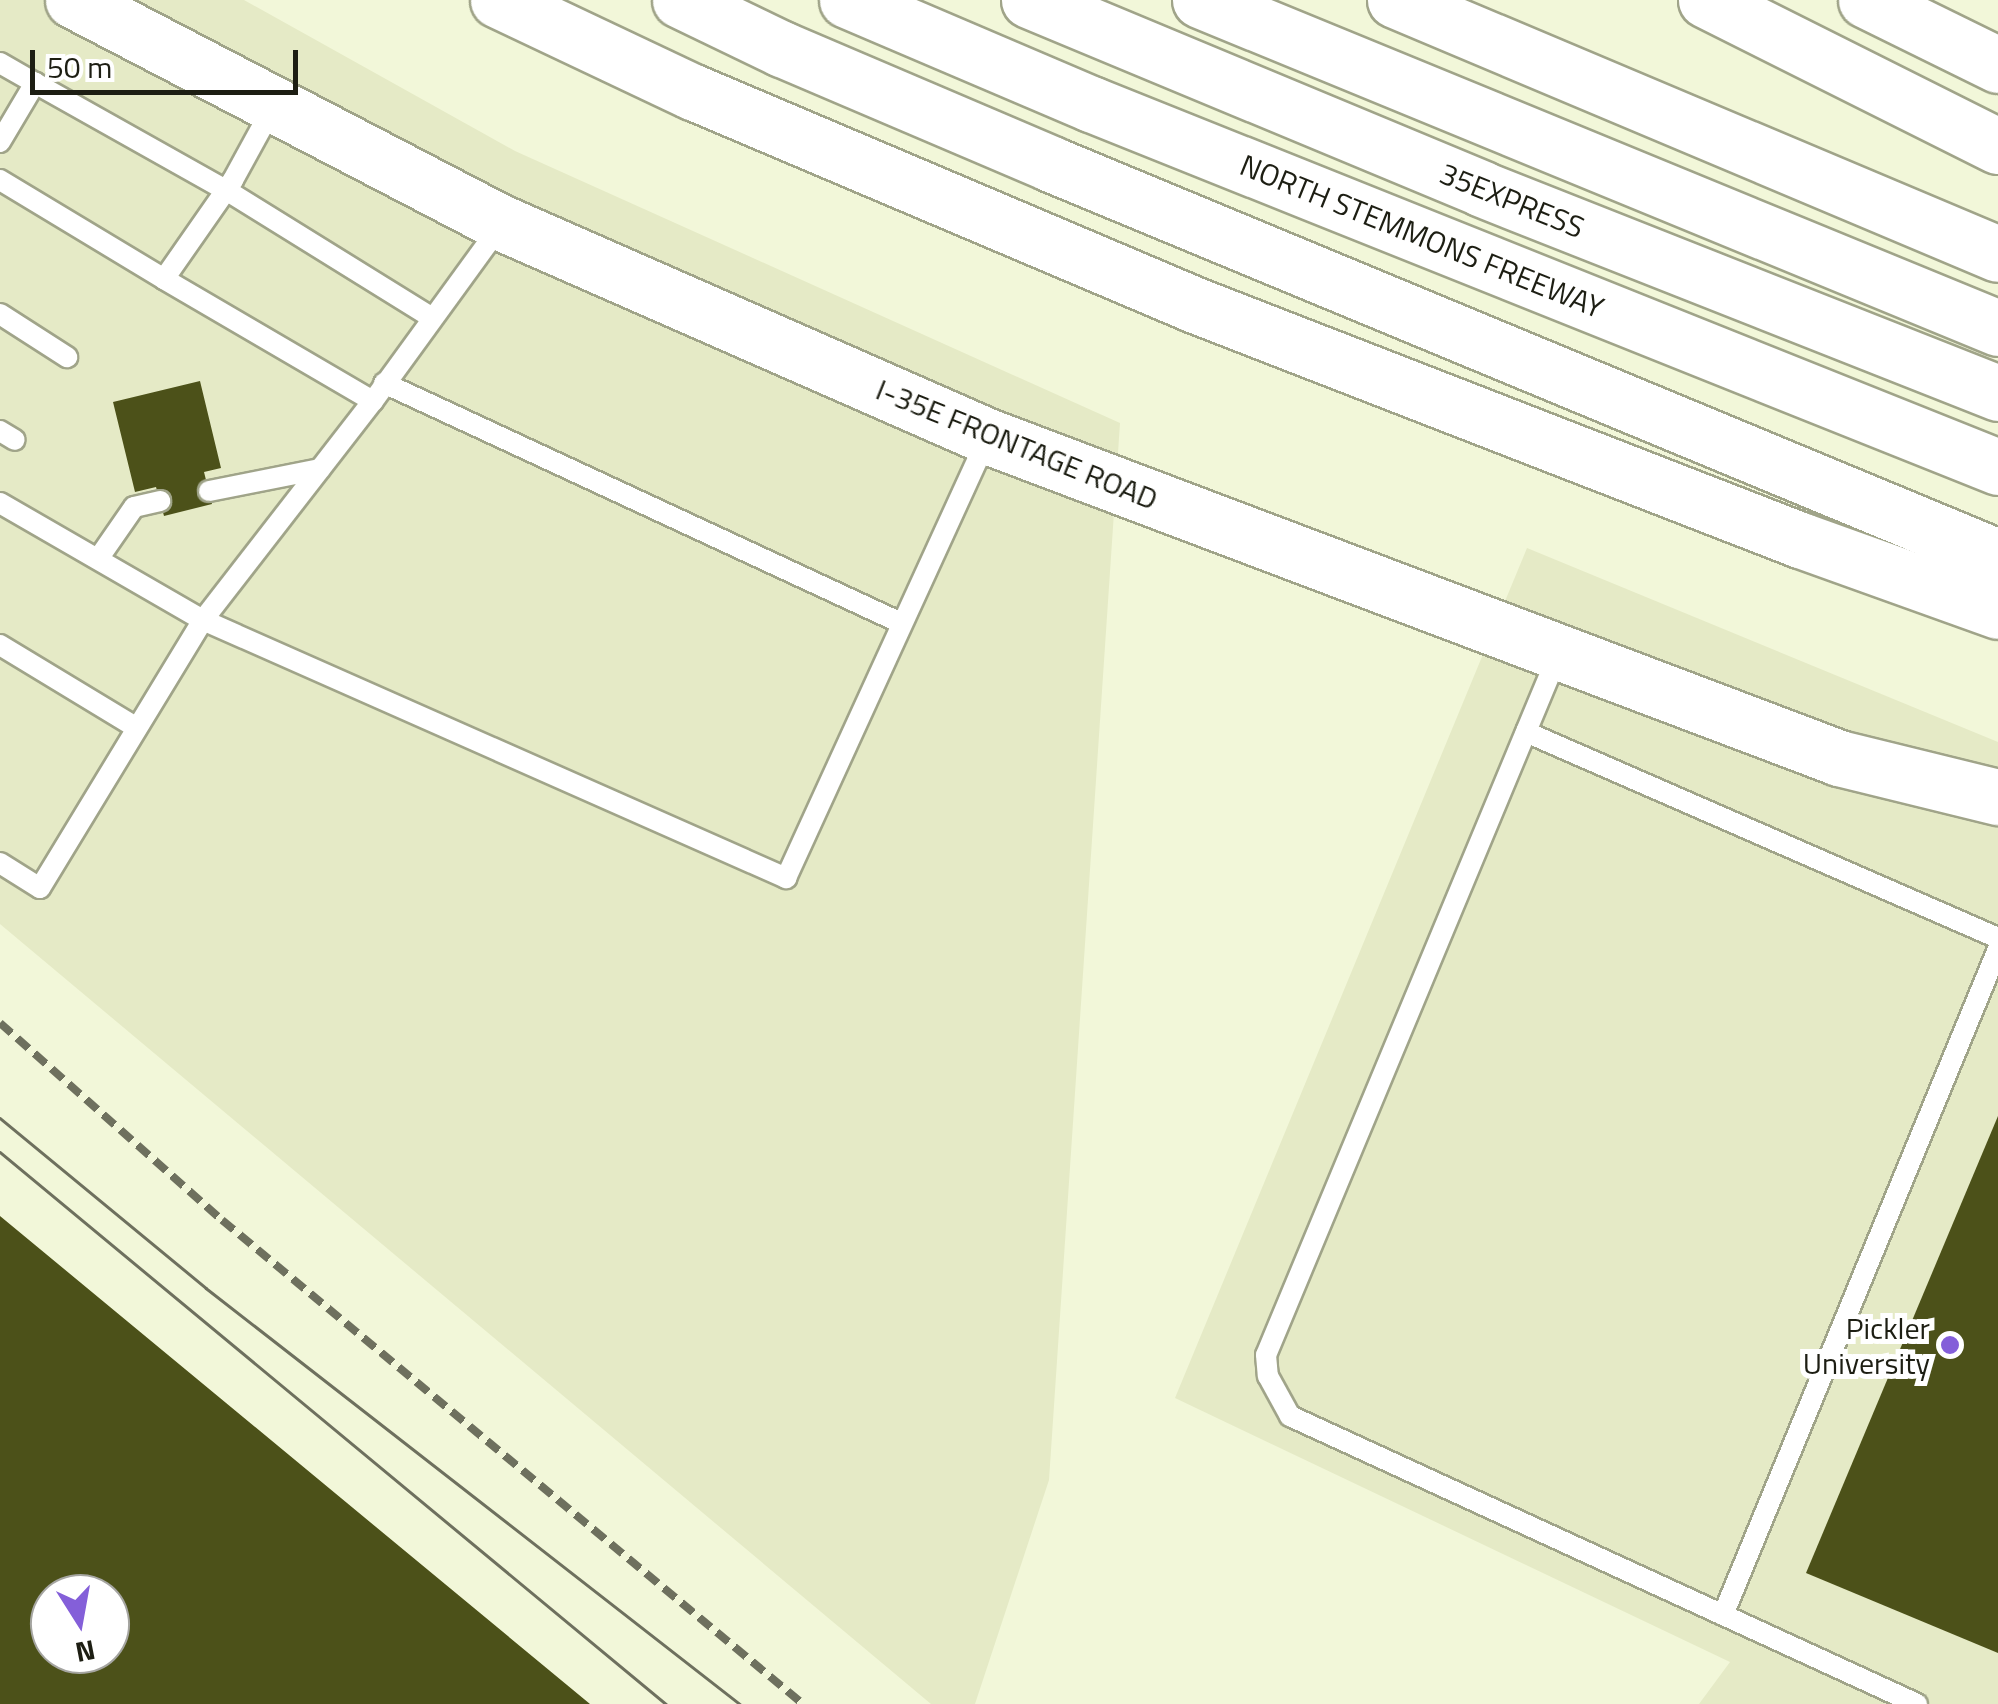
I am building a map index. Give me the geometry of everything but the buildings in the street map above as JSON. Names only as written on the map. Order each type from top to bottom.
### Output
[{"type":"main road","name":"I-35E FRONTAGE ROAD","points":[[72,0],[502,223],[988,436],[1558,655],[1840,758],[1998,796]]},
{"type":"main road","points":[[498,0],[693,92],[1195,305],[1764,526],[1998,612]]},
{"type":"main road","points":[[680,0],[782,49],[1052,164],[1998,557]]},
{"type":"main road","name":"NORTH STEMMONS FREEWAY","points":[[848,0],[1091,104],[1998,467]]},
{"type":"main road","name":"35EXPRESS","points":[[1028,0],[1464,182],[1998,394]]},
{"type":"main road","points":[[1200,0],[1998,328]]},
{"type":"main road","points":[[1395,0],[1998,254]]},
{"type":"main road","points":[[1706,0],[1998,146]]},
{"type":"main road","points":[[1866,0],[1998,65]]},
{"type":"lane","points":[[0,63],[226,190],[431,317]]},
{"type":"lane","points":[[0,142],[36,82]]},
{"type":"lane","points":[[164,278],[226,190],[274,105]]},
{"type":"lane","points":[[0,180],[164,278],[379,392],[902,623]]},
{"type":"lane","points":[[0,863],[40,888],[203,620],[379,392],[502,223]]},
{"type":"lane","points":[[0,314],[67,358]]},
{"type":"lane","points":[[0,502],[203,620],[786,878],[988,436]]},
{"type":"lane","points":[[209,491],[320,468]]},
{"type":"lane","points":[[98,559],[134,506],[160,501]]},
{"type":"lane","points":[[0,645],[136,728]]},
{"type":"lane","points":[[1558,655],[1266,1355],[1268,1376],[1290,1416],[1917,1704]]},
{"type":"lane","points":[[1526,732],[1998,938]]},
{"type":"lane","points":[[1723,1614],[1998,949]]},
{"type":"shaded area","points":[[0,0],[244,0],[515,151],[1120,423],[1049,1480],[975,1704],[931,1704],[0,924]]},
{"type":"shaded area","points":[[1527,548],[1998,742],[1998,1704],[1699,1704],[1730,1662],[1175,1398]]},
{"type":"tram line","points":[[0,1118],[206,1288],[740,1704]]},
{"type":"tram line","points":[[0,1152],[666,1704]]},
{"type":"railway","points":[[0,1023],[222,1220],[803,1704]]},
{"type":"place","name":"Pickler University","points":[[1950,1345]]}]
